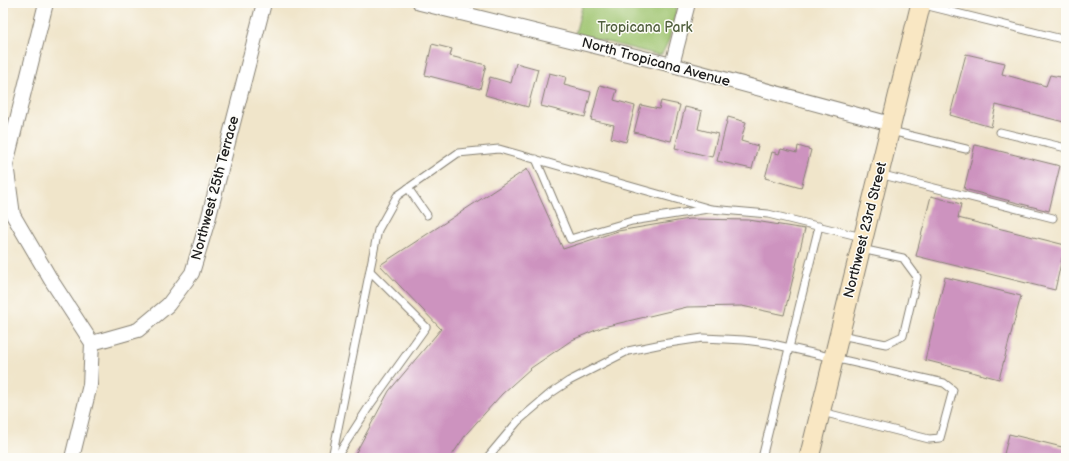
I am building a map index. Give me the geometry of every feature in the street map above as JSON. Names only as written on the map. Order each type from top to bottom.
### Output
[{"type":"main road","name":"Northwest 23rd Street","points":[[809,458],[920,4]]},
{"type":"street","points":[[46,3],[6,164],[12,215],[51,280],[92,343],[90,385],[72,458]]},
{"type":"street","name":"Northwest 25th Terrace","points":[[92,343],[138,330],[168,305],[192,273],[208,220],[264,3]]},
{"type":"street","name":"North Tropicana Avenue","points":[[420,3],[475,9],[890,127]]},
{"type":"street","points":[[672,65],[688,3]]},
{"type":"lane","points":[[920,4],[1066,40]]},
{"type":"lane","points":[[890,127],[966,149]]},
{"type":"lane","points":[[1000,132],[1066,148]]},
{"type":"lane","points":[[332,458],[378,230],[397,196],[458,153],[498,148],[711,209],[768,214],[819,226],[903,258],[917,277],[903,336],[886,344],[840,335]]},
{"type":"lane","points":[[536,159],[570,238],[632,220],[711,209]]},
{"type":"lane","points":[[878,174],[1053,218]]},
{"type":"lane","points":[[408,188],[427,215]]},
{"type":"lane","points":[[762,458],[819,226]]},
{"type":"lane","points":[[336,458],[370,405],[426,327],[370,271]]},
{"type":"lane","points":[[487,458],[518,421],[551,393],[569,381],[628,351],[703,338],[744,340],[789,348],[944,384],[953,390],[940,438],[929,439],[821,411]]},
{"type":"green space","name":"Tropicana Park","points":[[583,3],[678,3],[669,40],[662,54],[658,55],[575,34]]},
{"type":"building","points":[[432,44],[452,49],[450,56],[486,65],[480,89],[425,75]]},
{"type":"building","points":[[966,54],[1005,63],[1002,74],[1046,86],[1050,75],[1066,78],[1066,116],[1064,122],[996,105],[991,127],[950,115]]},
{"type":"building","points":[[516,63],[538,69],[528,107],[485,95],[490,77],[511,83]]},
{"type":"building","points":[[549,73],[566,77],[564,85],[591,92],[585,117],[541,106]]},
{"type":"building","points":[[600,85],[617,90],[614,100],[635,106],[626,142],[611,138],[614,125],[591,120]]},
{"type":"building","points":[[661,101],[680,105],[671,141],[634,132],[641,105],[659,109]]},
{"type":"building","points":[[685,107],[702,111],[698,129],[718,134],[712,157],[675,148]]},
{"type":"building","points":[[728,117],[746,122],[741,141],[758,146],[752,169],[717,161]]},
{"type":"building","points":[[975,145],[1060,166],[1049,211],[964,189]]},
{"type":"building","points":[[798,146],[811,150],[801,188],[765,178],[772,152],[779,154],[781,149],[797,153]]},
{"type":"building","points":[[527,169],[563,249],[618,231],[689,219],[749,220],[805,229],[784,315],[742,306],[687,307],[603,327],[572,340],[531,368],[502,394],[467,433],[450,458],[353,458],[389,391],[441,329],[380,265]]},
{"type":"building","points":[[931,196],[961,204],[958,218],[1065,245],[1055,290],[916,256]]},
{"type":"building","points":[[945,277],[1021,296],[999,379],[925,360]]},
{"type":"building","points":[[1009,434],[1066,448],[1066,458],[1003,458]]}]
